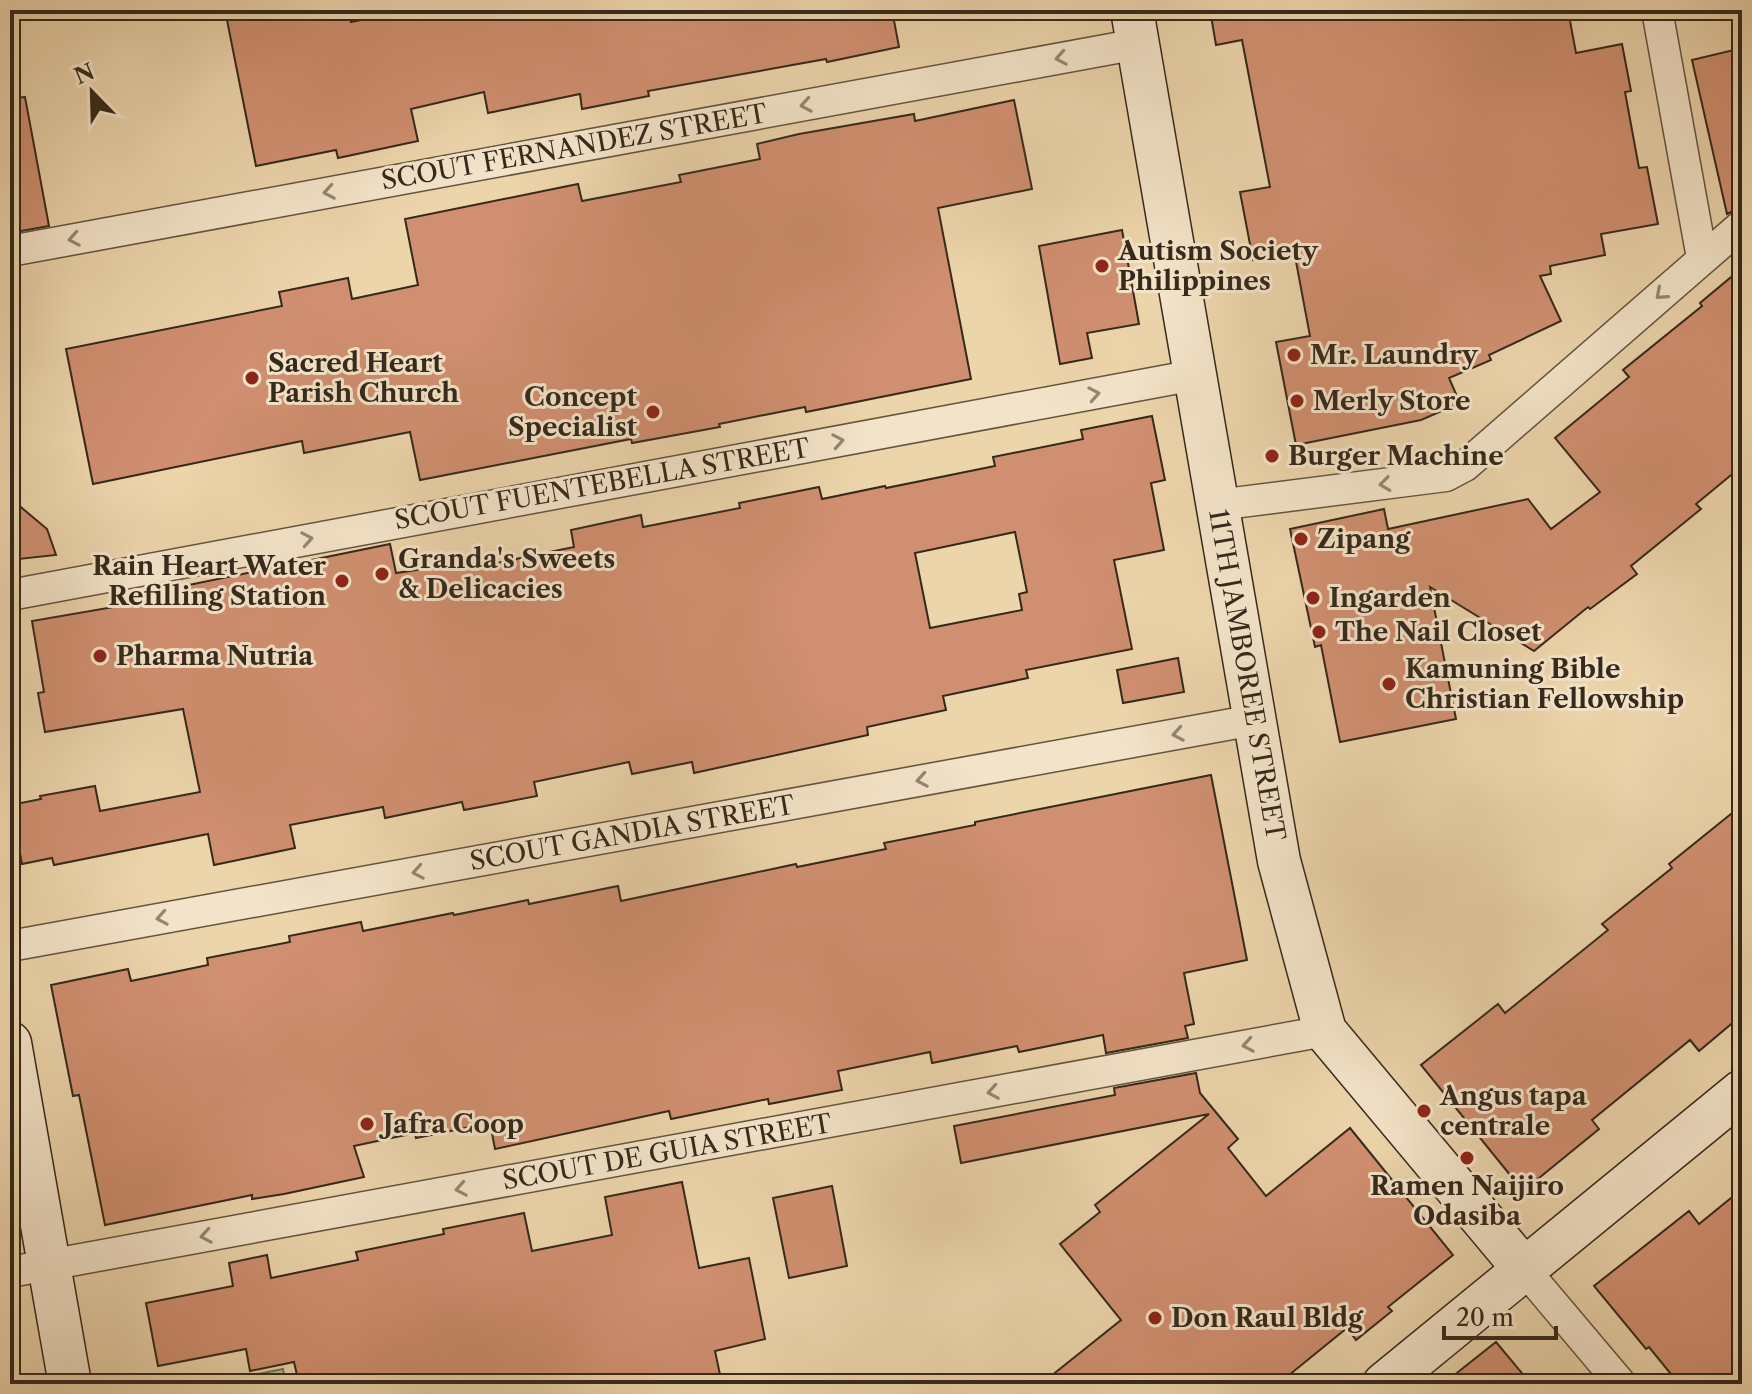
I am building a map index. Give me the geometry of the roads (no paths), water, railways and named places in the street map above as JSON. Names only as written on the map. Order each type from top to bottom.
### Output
[{"type":"street","points":[[1657,10],[1702,258]]},
{"type":"street","name":"SCOUT FERNANDEZ STREET","points":[[10,251],[1135,27]]},
{"type":"street","name":"11TH JAMBOREE STREET","points":[[1135,27],[1279,861],[1325,1031],[1524,1269]]},
{"type":"street","points":[[1217,505],[1446,476],[1465,466],[1742,225]]},
{"type":"street","name":"SCOUT FUENTEBELLA STREET","points":[[10,595],[1195,375]]},
{"type":"street","name":"SCOUT GANDIA STREET","points":[[10,946],[1254,720]]},
{"type":"street","name":"SCOUT DE GUIA STREET","points":[[30,1268],[1325,1031]]},
{"type":"street","points":[[10,1043],[30,1268],[70,1384]]},
{"type":"street","points":[[1384,1384],[1742,1091]]},
{"type":"street","points":[[1524,1269],[1621,1384]]},
{"type":"place","name":"Autism Society Philippines","points":[[1102,266]]},
{"type":"place","name":"Mr. Laundry","points":[[1294,355]]},
{"type":"place","name":"Sacred Heart Parish Church","points":[[252,378]]},
{"type":"place","name":"Merly Store","points":[[1297,401]]},
{"type":"place","name":"Concept Specialist","points":[[653,412]]},
{"type":"place","name":"Burger Machine","points":[[1272,456]]},
{"type":"place","name":"Zipang","points":[[1301,539]]},
{"type":"place","name":"Granda's Sweets & Delicacies","points":[[382,574]]},
{"type":"place","name":"Rain Heart Water Refilling Station","points":[[342,581]]},
{"type":"place","name":"Ingarden","points":[[1313,598]]},
{"type":"place","name":"The Nail Closet","points":[[1319,632]]},
{"type":"place","name":"Pharma Nutria","points":[[100,656]]},
{"type":"place","name":"Kamuning Bible Christian Fellowship","points":[[1389,684]]},
{"type":"place","name":"Angus tapa centrale","points":[[1424,1111]]},
{"type":"place","name":"Jafra Coop","points":[[367,1124]]},
{"type":"place","name":"Ramen Naijiro Odasiba","points":[[1467,1158]]},
{"type":"place","name":"Don Raul Bldg","points":[[1155,1318]]}]
